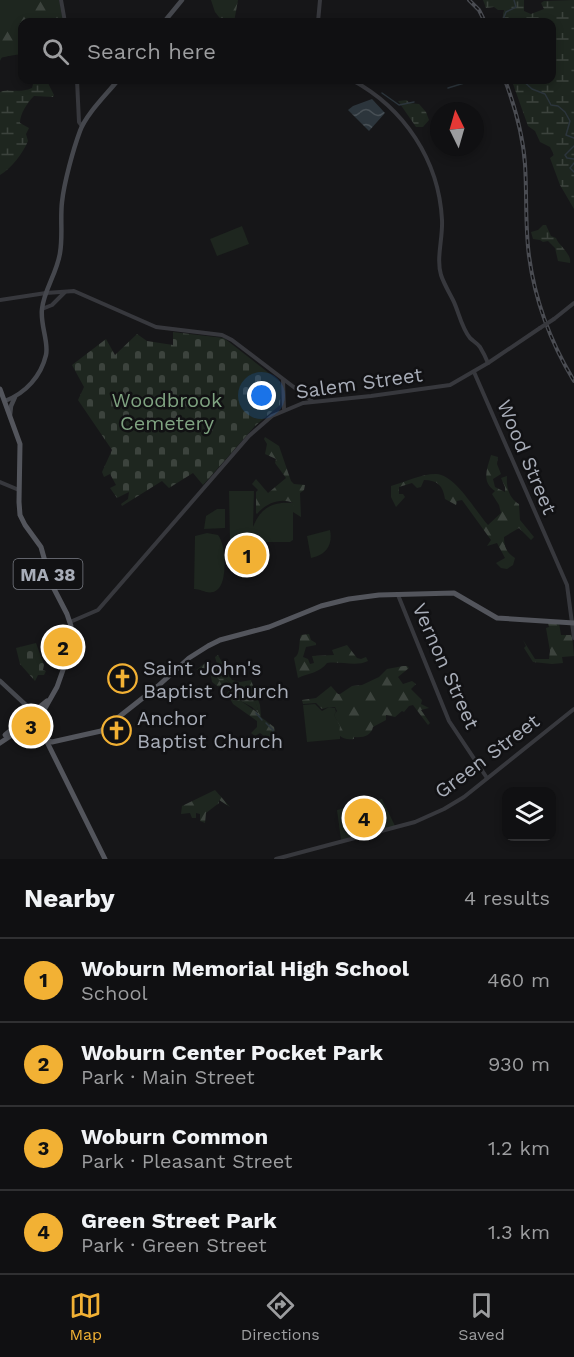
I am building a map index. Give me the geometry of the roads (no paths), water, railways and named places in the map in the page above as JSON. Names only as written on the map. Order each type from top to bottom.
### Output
[{"type":"main road","points":[[167,18],[182,0]]},
{"type":"main road","points":[[10,401],[34,381],[46,355],[41,320],[42,309],[59,258],[62,197],[82,126],[115,84]]},
{"type":"main road","name":"MA 38","points":[[0,389],[10,401],[11,416],[21,450],[19,506],[22,520],[42,548],[51,583],[70,622]]},
{"type":"main road","points":[[0,741],[15,735],[52,742],[102,730],[158,686],[190,657],[217,642],[269,627],[329,604],[368,596],[454,593],[485,613],[499,619],[573,623]]},
{"type":"main road","points":[[0,741],[48,700],[55,690],[71,637],[70,622]]},
{"type":"main road","points":[[0,681],[42,720],[47,742],[105,859]]},
{"type":"main road","points":[[42,720],[48,700]]},
{"type":"main road","points":[[15,735],[17,726]]},
{"type":"main road","points":[[35,737],[42,735],[44,728]]},
{"type":"street","points":[[61,0],[64,18]]},
{"type":"street","points":[[318,18],[320,0]]},
{"type":"street","points":[[77,84],[79,122],[82,126]]},
{"type":"street","points":[[359,84],[370,90],[394,111],[413,134],[426,157],[436,184],[441,207],[441,275],[468,335],[480,346],[488,363]]},
{"type":"street","points":[[42,309],[51,305],[65,291]]},
{"type":"street","points":[[0,300],[65,291],[78,292],[156,327],[225,335],[312,401]]},
{"type":"street","name":"Salem Street","points":[[70,622],[98,610],[266,420],[284,409],[312,401],[371,396],[454,383],[573,307]]},
{"type":"street","name":"Wood Street","points":[[474,372],[567,585],[574,638]]},
{"type":"street","points":[[283,380],[284,409]]},
{"type":"street","points":[[0,482],[19,490]]},
{"type":"street","name":"Vernon Street","points":[[398,596],[449,721],[487,778]]},
{"type":"street","name":"Green Street","points":[[276,859],[287,858],[422,819],[454,804],[574,709]]},
{"type":"water","points":[[372,99],[385,113],[369,131],[348,110]]},
{"type":"waterway","points":[[504,18],[506,12],[516,7],[514,0]]},
{"type":"waterway","points":[[448,88],[461,84]]},
{"type":"waterway","points":[[526,84],[545,94],[551,105],[558,106],[565,112],[570,121],[566,135],[574,138]]},
{"type":"waterway","points":[[382,93],[399,105],[414,102]]},
{"type":"waterway","points":[[574,146],[565,155],[567,158],[574,159]]},
{"type":"waterway","points":[[574,163],[570,168],[574,172]]},
{"type":"waterway","points":[[256,713],[262,720]]},
{"type":"waterway","points":[[266,723],[273,730],[269,741]]},
{"type":"railway","points":[[469,0],[483,18]]},
{"type":"railway","points":[[506,84],[522,142],[528,245],[535,289],[551,337],[574,381]]},
{"type":"place","name":"Woburn Memorial High School","points":[[247,555]]},
{"type":"place","name":"Woburn Center Pocket Park","points":[[63,647]]},
{"type":"place","name":"Saint John's Baptist Church","points":[[122,679]]},
{"type":"place","name":"Woburn Common","points":[[31,726]]},
{"type":"place","name":"Anchor Baptist Church","points":[[116,730]]},
{"type":"place","name":"Green Street Park","points":[[364,818]]},
{"type":"park label","name":"Woodbrook Cemetery","points":[[167,412]]}]
